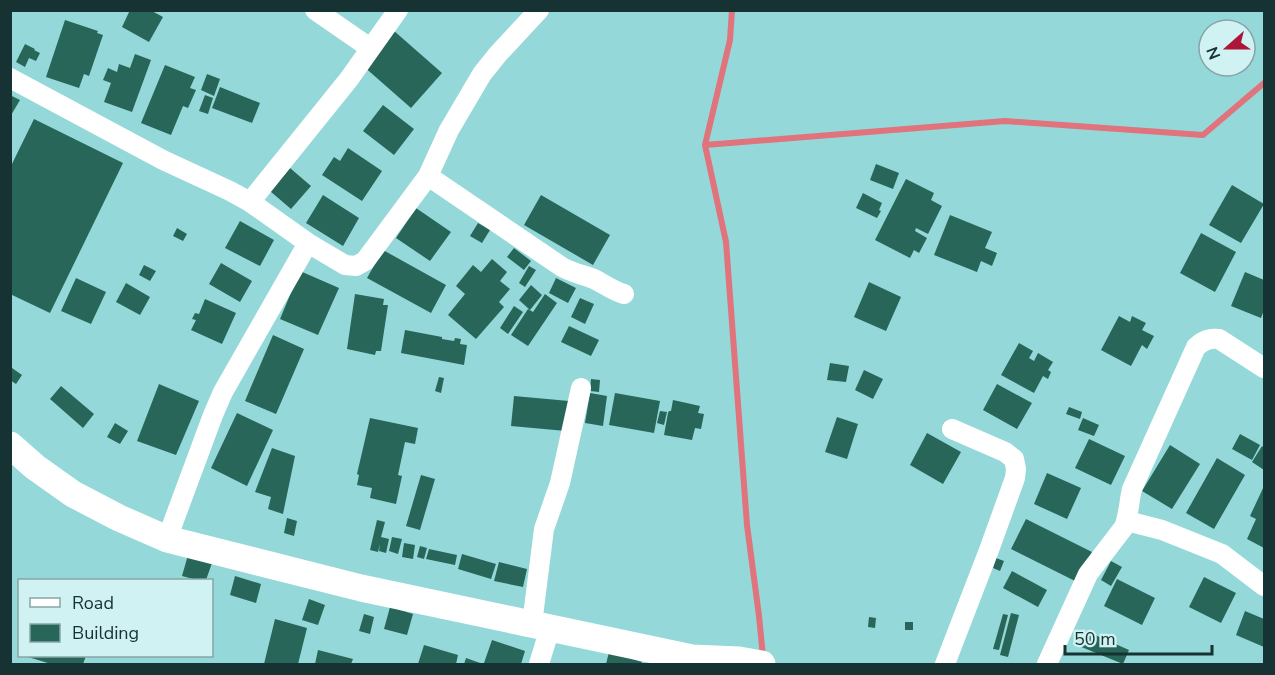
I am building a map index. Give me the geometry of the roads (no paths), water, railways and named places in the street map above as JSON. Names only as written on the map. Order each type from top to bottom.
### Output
[{"type":"main road","points":[[10,445],[35,467],[73,494],[167,539],[361,588],[692,658],[739,660],[762,664]]},
{"type":"street","points":[[315,10],[370,48]]},
{"type":"street","points":[[250,202],[349,79],[398,10]]},
{"type":"street","points":[[10,78],[163,160],[250,202],[308,243],[345,265],[356,266],[366,261],[428,176],[449,130],[483,74],[498,54],[539,10]]},
{"type":"street","points":[[428,176],[562,267],[624,294]]},
{"type":"street","points":[[167,539],[223,392],[308,243]]},
{"type":"street","points":[[1047,664],[1088,574],[1124,527],[1132,489],[1197,347],[1203,341],[1219,339],[1264,368]]},
{"type":"street","points":[[539,664],[544,529],[560,483],[581,388]]},
{"type":"street","points":[[945,664],[1015,478],[1016,469],[1014,459],[1005,452],[952,429]]},
{"type":"street","points":[[1127,520],[1162,530],[1222,554],[1264,586]]},
{"type":"waterway","points":[[732,10],[730,40],[705,145],[726,242],[747,525],[763,657]]},
{"type":"waterway","points":[[705,145],[1005,121],[1203,135],[1264,83]]}]
